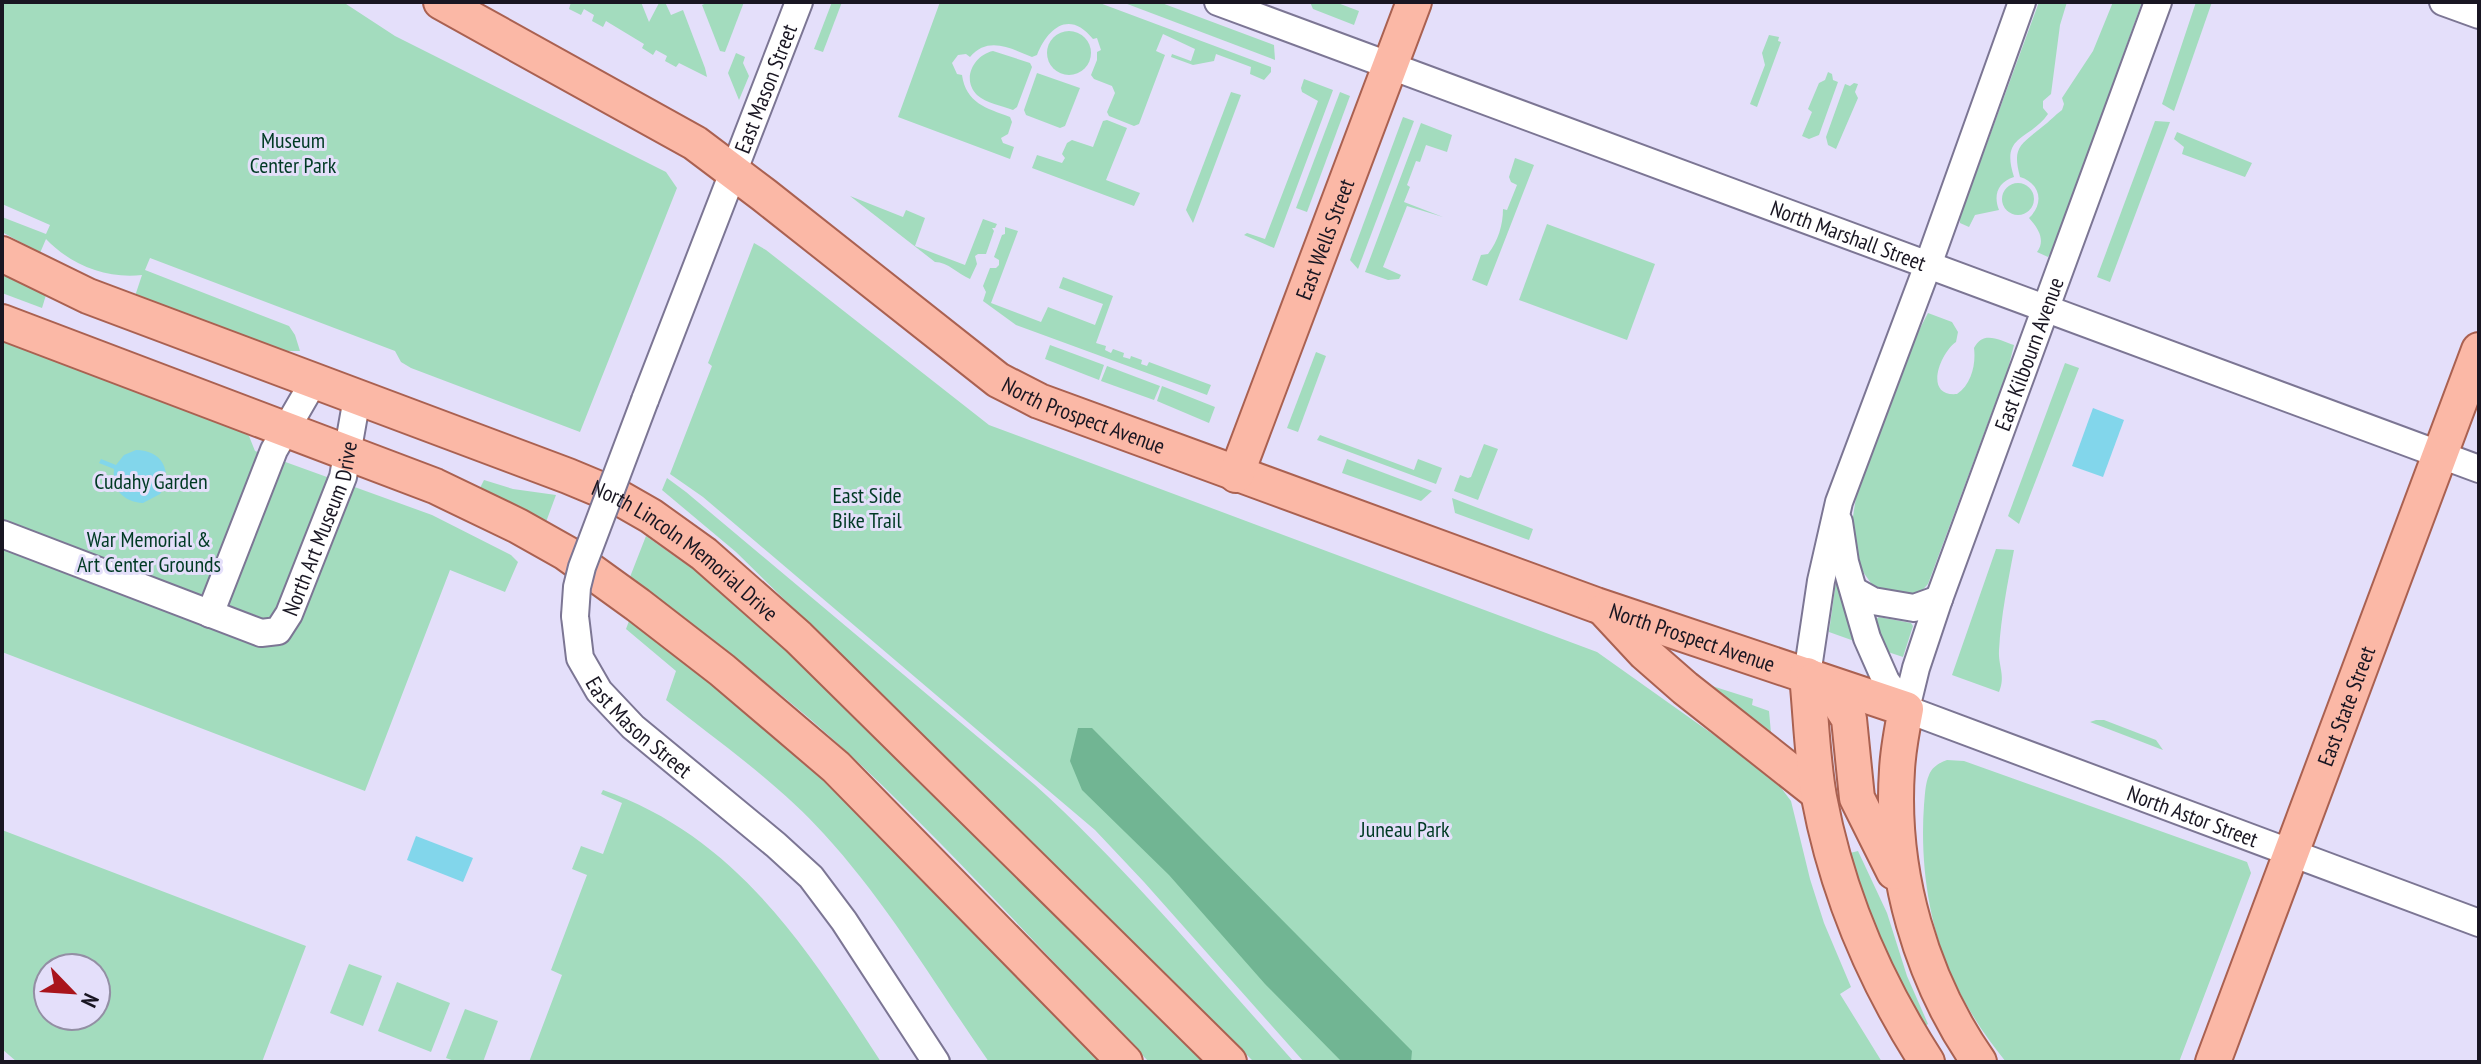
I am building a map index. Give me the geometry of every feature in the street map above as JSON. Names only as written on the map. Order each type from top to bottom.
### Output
[{"type":"main road","name":"North Prospect Avenue","points":[[441,2],[695,143],[998,380],[1039,401],[1602,607],[1906,709]]},
{"type":"main road","name":"East Wells Street","points":[[1236,475],[1414,2]]},
{"type":"main road","name":"North Lincoln Memorial Drive","points":[[2,254],[88,296],[616,496],[651,516],[704,554],[798,637],[1229,1062]]},
{"type":"main road","points":[[2,322],[435,486],[566,553],[722,670],[836,767],[1125,1062]]},
{"type":"main road","name":"East State Street","points":[[2213,1062],[2479,350]]},
{"type":"main road","points":[[1602,607],[1645,653],[1685,688],[1818,793]]},
{"type":"main road","points":[[1807,675],[1818,793],[1828,839],[1859,936],[1880,983],[1927,1062]]},
{"type":"main road","points":[[1807,675],[1837,700],[1849,719],[1857,798],[1908,900]]},
{"type":"main road","points":[[1906,709],[1898,754],[1896,795],[1898,840],[1908,900],[1915,931],[1938,990],[1979,1062]]},
{"type":"street","name":"East Mason Street","points":[[799,2],[582,567],[575,616],[580,658],[599,691],[633,727],[811,877],[844,921],[936,1062]]},
{"type":"street","name":"North Marshall Street","points":[[1218,2],[2479,469]]},
{"type":"street","points":[[1807,675],[1821,581],[1839,502],[2022,2]]},
{"type":"street","name":"East Kilbourn Avenue","points":[[1906,709],[1939,599],[2158,2]]},
{"type":"street","points":[[2443,2],[2479,15]]},
{"type":"street","points":[[210,614],[274,450],[314,381]]},
{"type":"street","name":"North Art Museum Drive","points":[[2,534],[261,633],[278,631],[289,614],[343,477],[357,398]]},
{"type":"street","points":[[1839,502],[1839,531],[1845,562],[1867,638],[1886,681],[1906,709]]},
{"type":"street","points":[[1855,591],[1873,601],[1914,608],[1939,599]]},
{"type":"street","name":"North Astor Street","points":[[1906,709],[2479,923]]},
{"type":"green space","name":"Museum Center Park","points":[[2,2],[343,2],[395,36],[666,172],[677,188],[580,432],[411,368],[401,362],[395,351],[150,258],[145,270],[289,326],[300,351],[285,351],[135,296],[142,275],[115,275],[90,268],[66,256],[46,239],[40,253],[2,232],[2,217],[46,234],[50,225],[2,204]]},
{"type":"green space","points":[[571,2],[641,2],[649,22],[659,3],[665,2],[671,15],[683,10],[707,77],[679,63],[676,67],[665,61],[667,56],[656,50],[653,55],[642,48],[644,44],[606,21],[603,27],[592,21],[594,15],[584,9],[581,15],[569,9]]},
{"type":"green space","points":[[709,2],[744,2],[725,52],[720,51],[702,5]]},
{"type":"green space","points":[[832,2],[842,2],[823,52],[814,49]]},
{"type":"green space","points":[[940,2],[1097,2],[1271,67],[1271,72],[1264,80],[1250,74],[1251,67],[1216,54],[1214,61],[1193,65],[1171,57],[1172,54],[1191,61],[1195,49],[1163,34],[1156,51],[1165,55],[1139,124],[1134,126],[1109,116],[1107,112],[1115,93],[1112,86],[1091,75],[1097,52],[1101,50],[1097,38],[1093,39],[1076,25],[1068,24],[1053,30],[1037,55],[1032,57],[992,45],[970,57],[958,55],[952,63],[957,74],[962,75],[973,98],[985,107],[1010,117],[1012,122],[1008,134],[1001,138],[1003,143],[1014,147],[1010,159],[898,117]]},
{"type":"green space","points":[[1122,2],[1159,2],[1274,45],[1275,60]]},
{"type":"green space","points":[[1310,2],[1335,2],[1359,11],[1354,25],[1313,9]]},
{"type":"green space","points":[[2039,2],[2067,2],[2060,25],[2051,94],[2043,101],[2043,108],[2048,114],[2014,145],[2011,163],[2014,177],[2004,182],[1998,190],[1999,210],[1975,215],[1969,227],[1960,223],[1960,217]]},
{"type":"green space","points":[[2113,2],[2142,2],[2055,245],[2048,257],[2037,252],[2041,239],[2029,218],[2037,206],[2038,194],[2032,184],[2020,177],[2018,153],[2023,143],[2062,110],[2062,98],[2093,51]]},
{"type":"green space","points":[[2196,2],[2212,2],[2174,111],[2162,104]]},
{"type":"green space","points":[[1069,31],[1085,37],[1091,53],[1085,69],[1069,75],[1053,69],[1047,53],[1053,37]]},
{"type":"green space","points":[[1769,35],[1779,37],[1778,41],[1781,42],[1757,107],[1750,104],[1765,65],[1762,53]]},
{"type":"green space","points":[[993,51],[1030,63],[1032,67],[1017,107],[1013,110],[985,100],[972,89],[970,75],[975,62]]},
{"type":"green space","points":[[736,53],[745,57],[743,63],[749,76],[739,100],[728,73]]},
{"type":"green space","points":[[1828,72],[1838,82],[1819,135],[1809,139],[1802,136],[1812,112],[1808,109],[1819,83],[1825,80]]},
{"type":"green space","points":[[1037,73],[1080,88],[1065,126],[1060,128],[1026,115],[1024,110]]},
{"type":"green space","points":[[1304,79],[1333,90],[1274,248],[1244,235],[1247,233],[1265,239],[1318,101],[1302,92]]},
{"type":"green space","points":[[1845,84],[1850,86],[1858,84],[1855,92],[1858,98],[1836,149],[1828,145],[1826,137]]},
{"type":"green space","points":[[1231,92],[1241,95],[1193,223],[1186,210]]},
{"type":"green space","points":[[1340,92],[1350,96],[1307,212],[1296,208]]},
{"type":"green space","points":[[1403,117],[1414,121],[1358,269],[1350,260]]},
{"type":"green space","points":[[1103,121],[1127,128],[1106,180],[1140,193],[1134,206],[1032,168],[1037,155],[1062,163],[1065,158],[1062,154],[1072,140],[1093,147]]},
{"type":"green space","points":[[2155,121],[2170,122],[2110,282],[2097,277]]},
{"type":"green space","points":[[1421,123],[1452,135],[1447,152],[1426,145],[1420,162],[1416,161],[1404,202],[1443,217],[1407,206],[1383,267],[1401,275],[1399,279],[1388,280],[1365,272]]},
{"type":"green space","points":[[2177,132],[2252,163],[2245,177],[2182,154],[2184,147],[2174,139]]},
{"type":"green space","points":[[1515,158],[1534,165],[1487,286],[1472,280],[1481,255],[1488,254],[1495,244],[1503,209],[1507,210],[1517,185],[1509,177]]},
{"type":"green space","points":[[2018,183],[2029,188],[2034,199],[2029,210],[2018,215],[2007,210],[2002,199],[2007,188]]},
{"type":"green space","points":[[850,196],[903,217],[906,210],[925,218],[915,246],[965,265],[983,219],[997,224],[992,228],[994,231],[986,254],[975,256],[977,264],[970,279],[949,266],[935,262]]},
{"type":"green space","points":[[1547,224],[1655,264],[1627,340],[1519,300]]},
{"type":"green space","points":[[1005,227],[1018,231],[991,303],[1041,322],[1048,307],[1095,325],[1103,304],[1059,288],[1063,277],[1113,296],[1096,343],[1106,346],[1105,350],[1111,353],[1113,349],[1124,353],[1123,357],[1142,360],[1141,364],[1147,366],[1149,362],[1211,385],[1207,395],[1016,325],[983,301],[986,292],[983,286],[990,268],[999,265],[999,260],[994,257],[1005,234]]},
{"type":"green space","name":"Juneau Park","points":[[754,243],[989,425],[1597,652],[1773,777],[1791,801],[1824,923],[1851,987],[1840,994],[1882,1062],[1304,1062],[1095,830],[703,497],[670,474],[712,366],[708,363]]},
{"type":"green space","points":[[2,273],[46,295],[42,308],[2,293]]},
{"type":"green space","points":[[1928,313],[1952,322],[1958,332],[1956,342],[1945,355],[1938,373],[1940,389],[1947,393],[1957,394],[1966,385],[1973,367],[1974,348],[1982,339],[1992,338],[2014,345],[2008,369],[1928,584],[1917,596],[1880,591],[1873,586],[1861,569],[1854,550],[1852,523],[1857,491],[1917,334]]},
{"type":"green space","name":"War Memorial & Art Center Grounds","points":[[2,341],[240,431],[249,436],[255,451],[432,515],[511,555],[518,562],[505,592],[450,570],[365,791],[2,652]]},
{"type":"green space","points":[[1050,345],[1104,365],[1099,380],[1045,359]]},
{"type":"green space","points":[[1316,352],[1326,356],[1298,432],[1287,428]]},
{"type":"green space","points":[[2065,363],[2079,368],[2019,524],[2008,516]]},
{"type":"green space","points":[[1107,366],[1160,386],[1154,400],[1101,381]]},
{"type":"green space","points":[[1162,386],[1215,407],[1209,423],[1157,401]]},
{"type":"green space","points":[[1320,435],[1414,470],[1418,459],[1442,468],[1436,484],[1317,440]]},
{"type":"green space","points":[[1484,444],[1498,449],[1478,500],[1454,491],[1460,475],[1471,477]]},
{"type":"green space","points":[[1347,459],[1432,491],[1421,501],[1342,473]]},
{"type":"green space","points":[[667,478],[1070,817],[1200,955],[1294,1062],[1254,1062],[736,552],[662,490]]},
{"type":"green space","points":[[484,480],[513,489],[556,495],[546,522],[480,488]]},
{"type":"green space","points":[[1452,498],[1533,529],[1529,540],[1455,513]]},
{"type":"green space","points":[[646,536],[727,593],[762,625],[1207,1062],[1149,1062],[861,765],[777,692],[630,577]]},
{"type":"green space","points":[[1996,549],[2014,550],[2000,637],[2002,681],[1999,692],[1952,675]]},
{"type":"green space","points":[[1836,581],[1840,581],[1857,642],[1829,632]]},
{"type":"green space","points":[[1879,617],[1913,626],[1903,657],[1885,651],[1875,620]]},
{"type":"green space","points":[[629,621],[684,662],[818,775],[915,868],[1101,1062],[989,1062],[890,917],[824,834],[768,781],[666,700],[676,671],[626,629]]},
{"type":"green space","points":[[1712,686],[1753,699],[1752,705],[1769,711],[1771,733],[1711,690]]},
{"type":"green space","points":[[2104,720],[2156,740],[2163,750],[2090,722]]},
{"type":"green space","points":[[1078,728],[1092,728],[1412,1051],[1411,1062],[1342,1062],[1265,984],[1169,875],[1082,790],[1070,761]]},
{"type":"green space","points":[[1947,760],[1964,761],[2247,862],[2251,873],[2179,1062],[2006,1062],[1998,1052],[1969,1009],[1951,974],[1927,891],[1923,848],[1926,786],[1932,770]]},
{"type":"green space","points":[[603,790],[650,811],[693,836],[730,867],[796,938],[881,1062],[529,1062],[562,975],[551,970],[587,875],[572,869],[581,846],[603,854],[622,803],[601,794]]},
{"type":"green space","points":[[2,830],[306,946],[262,1062],[17,1062],[2,1049]]},
{"type":"green space","points":[[1858,851],[1887,913],[1907,976],[1928,1024],[1922,1028],[1890,972],[1846,854]]},
{"type":"green space","points":[[349,964],[382,976],[363,1026],[330,1013]]},
{"type":"green space","points":[[397,982],[450,1003],[431,1052],[378,1031]]},
{"type":"green space","points":[[465,1009],[498,1021],[483,1062],[457,1062],[446,1058]]},
{"type":"water","points":[[2093,408],[2124,420],[2103,477],[2072,466]]},
{"type":"water","points":[[136,450],[159,458],[165,470],[166,478],[160,494],[143,503],[130,500],[120,493],[115,483],[114,469],[99,463],[101,459],[116,465],[124,455]]},
{"type":"water","points":[[416,836],[473,858],[463,882],[407,860]]},
{"type":"park label","name":"Cudahy Garden","points":[[151,481]]},
{"type":"park label","name":"East Side Bike Trail","points":[[867,508]]}]
